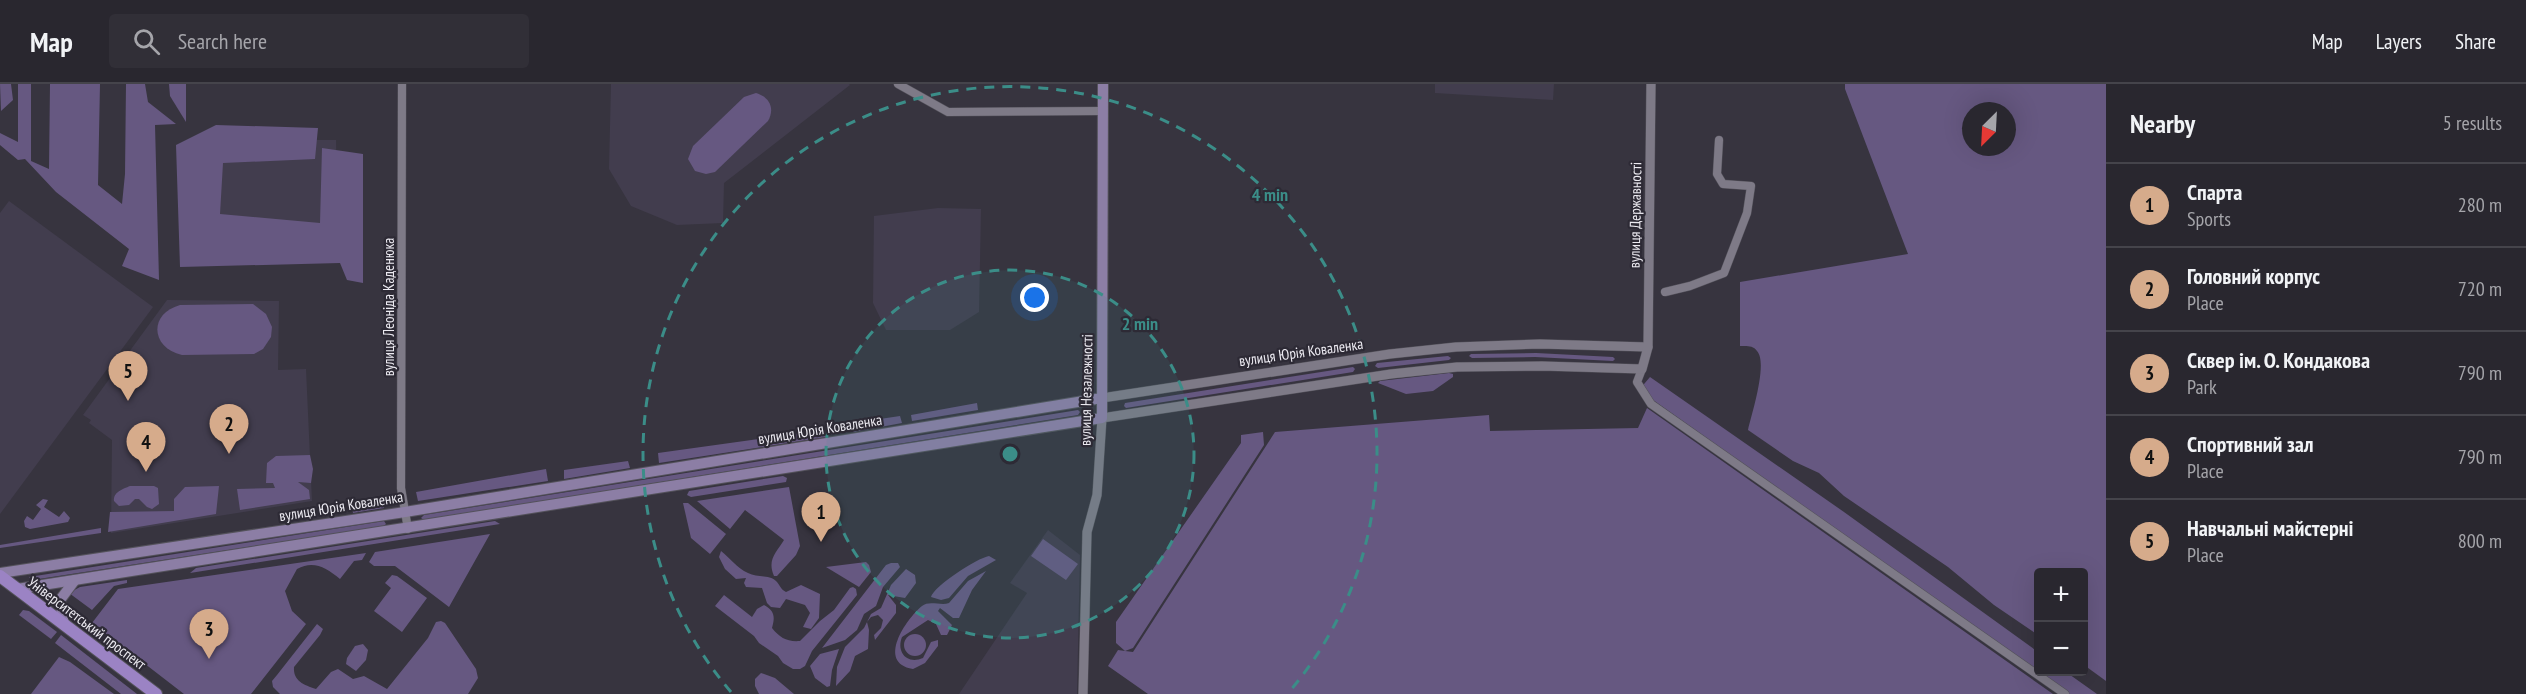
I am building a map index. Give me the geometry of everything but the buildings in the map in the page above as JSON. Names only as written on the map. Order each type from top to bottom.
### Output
[{"type":"main road","name":"вулиця Незалежності","points":[[1102,418],[1103,84]]},
{"type":"main road","name":"вулиця Юрія Коваленка","points":[[0,575],[405,512],[1102,398]]},
{"type":"main road","points":[[17,589],[1102,418]]},
{"type":"main road","name":"Університетський проспект","points":[[0,575],[156,694]]},
{"type":"main road","points":[[64,625],[60,600],[75,580]]},
{"type":"street","name":"вулиця Леоніда Каденюка","points":[[402,84],[400,488],[408,529]]},
{"type":"street","points":[[898,84],[948,112],[1103,111]]},
{"type":"street","name":"вулиця Державності","points":[[1642,369],[1648,347],[1651,84]]},
{"type":"street","points":[[1665,292],[1690,286],[1724,273],[1748,213],[1751,186],[1723,184],[1717,174],[1719,140]]},
{"type":"street","name":"вулиця Юрія Коваленка","points":[[1102,398],[1390,354],[1456,347],[1540,344],[1648,347]]},
{"type":"street","points":[[1102,418],[1391,374],[1457,367],[1542,366],[1642,369],[1637,382],[1651,404],[2065,694]]},
{"type":"street","name":"вулиця Незалежності","points":[[1083,694],[1087,532],[1097,495],[1102,418]]},
{"type":"street","points":[[28,597],[36,586]]},
{"type":"shaded area","points":[[0,84],[11,84],[13,100],[1,111]]},
{"type":"shaded area","points":[[18,84],[31,84],[31,161],[49,169],[50,84],[100,84],[98,185],[122,204],[125,174],[126,84],[145,84],[148,102],[176,124],[155,125],[159,280],[122,266],[129,249],[56,192],[25,159],[18,160],[0,145],[0,133],[18,142]]},
{"type":"shaded area","points":[[169,84],[186,84],[186,122],[170,96]]},
{"type":"shaded area","points":[[611,84],[850,85],[724,183],[723,223],[677,225],[631,206],[609,169]]},
{"type":"shaded area","points":[[1435,84],[1554,84],[1553,100],[1435,93]]},
{"type":"shaded area","points":[[1845,84],[2106,84],[2106,681],[2088,668],[2088,568],[2034,568],[2034,632],[1994,605],[1948,567],[1844,496],[1819,473],[1793,461],[1748,430],[1761,366],[1760,357],[1754,348],[1740,346],[1740,282],[1908,254]]},
{"type":"shaded area","points":[[756,93],[765,97],[770,104],[771,112],[768,121],[715,172],[706,174],[695,171],[688,159],[693,146],[744,97]]},
{"type":"shaded area","points":[[216,125],[318,128],[315,159],[223,163],[220,214],[320,223],[322,148],[363,154],[363,283],[347,280],[340,263],[180,267],[176,145]]},
{"type":"shaded area","points":[[196,140],[336,140],[338,242],[196,239]]},
{"type":"shaded area","points":[[9,201],[153,307],[0,514],[0,213]]},
{"type":"shaded area","points":[[938,208],[981,209],[979,312],[950,330],[886,330],[873,303],[874,216]]},
{"type":"shaded area","points":[[167,300],[279,301],[278,370],[306,369],[312,501],[111,533],[112,440],[89,423],[91,420],[83,415]]},
{"type":"shaded area","points":[[253,304],[266,314],[272,327],[271,337],[263,349],[254,354],[182,355],[164,346],[159,338],[158,323],[162,316],[170,309],[180,305]]},
{"type":"shaded area","points":[[1536,353],[1613,357],[1615,359],[1613,361],[1535,357],[1472,358],[1469,356],[1471,354]]},
{"type":"shaded area","points":[[1448,356],[1451,358],[1449,360],[1378,368],[1375,366],[1377,363]]},
{"type":"shaded area","points":[[1353,367],[1355,369],[1353,372],[1126,408],[1124,406],[1125,403]]},
{"type":"shaded area","points":[[1453,374],[1453,377],[1433,391],[1406,394],[1378,383],[1380,381]]},
{"type":"shaded area","points":[[1650,377],[1844,512],[2034,649],[2034,671],[1639,390]]},
{"type":"shaded area","points":[[977,403],[978,410],[912,421],[911,415]]},
{"type":"shaded area","points":[[1647,408],[2053,694],[1148,694],[1108,666],[1118,650],[1133,652],[1275,432],[1489,415],[1490,431],[1638,428]]},
{"type":"shaded area","points":[[1078,410],[1080,412],[1078,415],[424,520],[421,518],[424,515]]},
{"type":"shaded area","points":[[900,416],[902,423],[853,432],[853,423]]},
{"type":"shaded area","points":[[822,430],[826,437],[659,463],[658,453]]},
{"type":"shaded area","points":[[1263,432],[1264,445],[1133,648],[1125,651],[1116,643],[1116,622],[1241,443],[1241,435]]},
{"type":"shaded area","points":[[310,455],[313,469],[311,483],[298,482],[309,490],[310,499],[240,510],[237,489],[275,488],[273,483],[266,483],[267,463],[276,456]]},
{"type":"shaded area","points":[[628,461],[630,468],[564,479],[564,470]]},
{"type":"shaded area","points":[[546,469],[548,481],[418,501],[416,492]]},
{"type":"shaded area","points":[[783,476],[787,478],[786,482],[691,497],[687,495],[689,491]]},
{"type":"shaded area","points":[[130,486],[158,488],[159,504],[152,509],[139,499],[135,499],[129,505],[119,506],[114,501],[115,495]]},
{"type":"shaded area","points":[[219,486],[216,514],[108,532],[110,512],[174,511],[174,499],[185,487]]},
{"type":"shaded area","points":[[789,487],[800,546],[796,555],[777,576],[774,576],[771,565],[775,553],[784,540],[745,510],[730,529],[697,501]]},
{"type":"shaded area","points":[[382,497],[384,508],[353,513],[352,503]]},
{"type":"shaded area","points":[[43,499],[48,500],[44,507],[59,517],[64,511],[70,518],[68,522],[30,529],[25,527],[24,521],[27,516],[33,520],[41,509],[36,505]]},
{"type":"shaded area","points":[[683,503],[688,503],[726,534],[710,554],[691,538]]},
{"type":"shaded area","points":[[384,521],[386,524],[384,526],[32,580],[29,577]]},
{"type":"shaded area","points":[[495,521],[500,524],[190,573],[196,568]]},
{"type":"shaded area","points":[[101,528],[101,533],[0,548],[0,545]]},
{"type":"shaded area","points":[[1048,530],[1080,555],[1077,694],[959,694],[1027,593],[1010,583]]},
{"type":"shaded area","points":[[490,534],[449,607],[395,566],[374,566],[369,562],[375,552]]},
{"type":"shaded area","points":[[1043,539],[1078,564],[1066,580],[1031,556]]},
{"type":"shaded area","points":[[721,551],[744,571],[773,579],[786,592],[801,585],[820,594],[819,618],[811,629],[803,627],[810,613],[805,605],[786,599],[780,608],[771,607],[767,603],[762,588],[746,587],[744,583],[746,578],[736,579],[725,569],[719,557]]},
{"type":"shaded area","points":[[366,553],[362,560],[354,561],[340,579],[320,566],[309,565],[297,569],[285,591],[292,611],[306,624],[251,694],[184,694],[92,623],[118,589]]},
{"type":"shaded area","points":[[989,556],[996,560],[968,576],[949,598],[941,600],[931,597],[940,586],[957,573]]},
{"type":"shaded area","points":[[866,562],[871,572],[859,587],[826,567]]},
{"type":"shaded area","points":[[898,563],[900,567],[883,587],[876,606],[864,614],[857,630],[845,640],[822,648],[886,565]]},
{"type":"shaded area","points":[[906,569],[915,575],[916,583],[905,598],[888,595],[896,605],[896,613],[875,640],[874,635],[881,628],[883,620],[878,615],[871,617],[867,622],[871,614],[881,608],[891,585]]},
{"type":"shaded area","points":[[986,571],[972,590],[959,618],[953,618],[940,608],[938,611],[952,625],[947,635],[941,635],[936,624],[928,620],[902,637],[900,648],[904,656],[912,660],[923,658],[931,642],[938,640],[938,646],[925,663],[913,669],[902,665],[895,650],[902,630],[916,612],[925,604],[949,603],[968,581]]},
{"type":"shaded area","points":[[392,575],[397,576],[427,598],[402,632],[374,611],[391,588],[385,583]]},
{"type":"shaded area","points":[[127,580],[127,583],[114,586],[92,610],[69,593],[80,587]]},
{"type":"shaded area","points":[[853,587],[857,595],[812,651],[805,666],[800,669],[793,669],[783,663],[778,656],[715,606],[724,595],[752,617],[757,609],[764,605],[773,615],[772,628],[781,637],[791,641],[800,641],[834,610]]},
{"type":"shaded area","points":[[23,610],[29,611],[57,632],[51,639],[19,615]]},
{"type":"shaded area","points":[[436,622],[445,623],[476,669],[478,678],[468,694],[280,694],[273,687],[272,681],[317,624],[323,629],[320,635],[294,667],[295,676],[300,682],[316,689],[331,672],[338,669],[353,679],[364,676],[387,689],[428,638]]},
{"type":"shaded area","points":[[867,622],[868,649],[855,656],[850,671],[836,686],[837,667],[845,647]]},
{"type":"shaded area","points":[[915,634],[923,637],[926,645],[923,653],[915,656],[907,653],[904,645],[907,637]]},
{"type":"shaded area","points":[[61,635],[137,694],[121,694],[55,643]]},
{"type":"shaded area","points":[[363,644],[368,650],[366,660],[356,671],[346,664],[347,658],[355,646]]},
{"type":"shaded area","points":[[839,649],[832,670],[830,686],[827,687],[815,678],[810,666],[820,654]]},
{"type":"shaded area","points":[[59,657],[70,662],[114,694],[31,694]]},
{"type":"shaded area","points":[[761,673],[775,678],[794,694],[759,694],[755,686],[755,679]]},
{"type":"shaded area","points":[[2041,676],[2072,676],[2097,694],[2066,694]]},
{"type":"place","name":"Навчальні майстерні","points":[[128,401]]},
{"type":"place","name":"Головний корпус","points":[[229,454]]},
{"type":"place","name":"Спортивний зал","points":[[146,472]]},
{"type":"place","name":"Спарта","points":[[821,542]]},
{"type":"place","name":"Сквер ім. О. Кондакова","points":[[209,659]]}]
